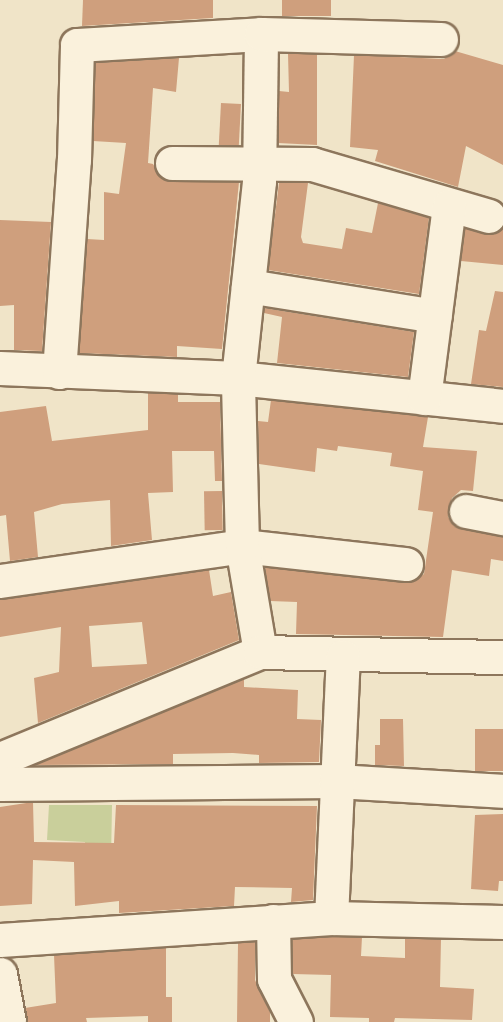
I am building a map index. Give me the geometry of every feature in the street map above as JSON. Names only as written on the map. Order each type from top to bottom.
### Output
[{"type":"street","points":[[59,372],[74,160],[77,45],[261,34],[441,39]]},
{"type":"street","points":[[260,652],[242,546],[238,378],[259,164],[261,34]]},
{"type":"street","points":[[172,163],[312,164],[489,216]]},
{"type":"street","points":[[424,398],[449,206]]},
{"type":"street","points":[[248,286],[435,316]]},
{"type":"street","points":[[0,368],[238,378],[503,406]]},
{"type":"street","points":[[466,511],[503,518]]},
{"type":"street","points":[[0,581],[242,546],[406,564]]},
{"type":"street","points":[[0,759],[260,652],[343,656],[503,657]]},
{"type":"street","points":[[331,918],[343,656]]},
{"type":"street","points":[[0,784],[336,781],[503,791]]},
{"type":"street","points":[[0,940],[331,918],[503,922]]},
{"type":"street","points":[[273,921],[274,979],[296,1022]]},
{"type":"street","points":[[0,974],[9,1022]]},
{"type":"green space","points":[[49,805],[112,805],[111,860],[86,862],[85,842],[47,840]]},
{"type":"building","points":[[83,0],[213,0],[213,18],[82,26]]},
{"type":"building","points":[[282,0],[331,0],[331,16],[282,16]]},
{"type":"building","points":[[455,51],[503,65],[503,165],[466,146],[458,187],[375,161],[378,150],[350,147],[354,55],[444,59]]},
{"type":"building","points":[[288,54],[317,54],[317,145],[278,143],[279,91],[289,92]]},
{"type":"building","points":[[179,58],[176,92],[153,88],[148,163],[153,164],[162,179],[171,182],[239,182],[222,349],[177,346],[177,357],[79,353],[87,239],[104,240],[104,192],[119,194],[126,143],[93,141],[95,63]]},
{"type":"building","points":[[221,103],[241,104],[239,146],[219,145]]},
{"type":"building","points":[[279,183],[308,183],[301,237],[303,243],[342,249],[346,228],[372,233],[378,203],[429,218],[419,294],[268,270]]},
{"type":"building","points":[[0,220],[51,222],[42,351],[14,350],[14,305],[0,306]]},
{"type":"building","points":[[465,228],[493,234],[503,228],[503,265],[461,261]]},
{"type":"building","points":[[495,291],[503,292],[503,387],[471,384],[479,330],[486,331]]},
{"type":"building","points":[[264,308],[414,332],[408,377],[277,363],[282,317],[264,313]]},
{"type":"building","points":[[148,393],[178,394],[178,402],[220,402],[222,481],[215,481],[214,451],[172,451],[173,492],[148,493],[152,540],[111,546],[110,500],[62,504],[34,512],[38,557],[10,561],[6,515],[0,516],[0,412],[46,406],[52,441],[148,430]]},
{"type":"building","points":[[271,400],[428,417],[423,447],[477,451],[473,491],[461,490],[452,498],[448,517],[462,529],[503,536],[503,561],[491,559],[489,576],[452,570],[443,637],[296,634],[297,602],[270,601],[265,567],[414,581],[424,574],[433,512],[418,510],[423,471],[390,466],[392,453],[338,446],[337,451],[317,448],[315,472],[259,464],[258,421],[268,422]]},
{"type":"building","points":[[204,491],[222,491],[223,530],[205,530]]},
{"type":"building","points":[[209,570],[213,596],[231,592],[239,640],[38,723],[34,678],[59,672],[61,627],[0,637],[0,599]],"holes":[[[142,622],[147,664],[92,667],[89,626]]]},
{"type":"building","points":[[244,679],[244,687],[298,690],[297,719],[321,720],[319,762],[259,763],[259,755],[233,753],[173,754],[173,764],[35,765]]},
{"type":"building","points":[[380,719],[403,719],[404,766],[375,765],[375,745],[380,745]]},
{"type":"building","points":[[475,729],[503,729],[503,771],[475,771]]},
{"type":"building","points":[[33,802],[34,842],[114,843],[116,805],[317,806],[313,900],[291,902],[292,888],[235,887],[234,906],[119,913],[119,901],[75,906],[74,862],[33,860],[32,904],[0,906],[0,807]]},
{"type":"building","points":[[503,814],[503,881],[499,881],[498,891],[471,889],[475,815]]},
{"type":"building","points":[[362,937],[361,956],[405,958],[405,938],[441,939],[440,987],[474,989],[472,1020],[395,1018],[394,1022],[369,1022],[369,1018],[330,1017],[331,975],[293,974],[292,939]]},
{"type":"building","points":[[255,942],[255,980],[270,1012],[270,1022],[237,1022],[238,943]]},
{"type":"building","points":[[166,948],[166,997],[172,997],[172,1022],[148,1022],[148,1016],[86,1018],[87,1022],[27,1022],[25,1008],[56,1003],[54,955]]}]
